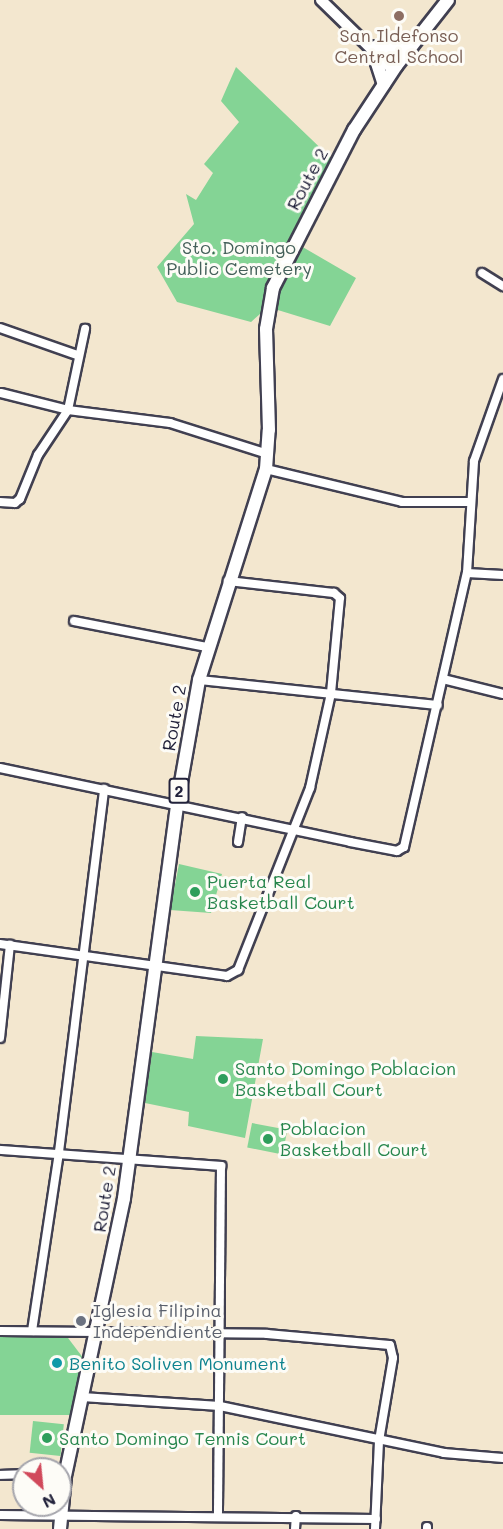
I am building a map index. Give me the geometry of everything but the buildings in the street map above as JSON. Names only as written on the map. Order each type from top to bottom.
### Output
[{"type":"highway","name":"Route 2","points":[[67,1457],[113,1257],[129,1158],[177,805],[199,680],[206,647],[266,469],[268,454],[266,329],[273,288],[336,162],[395,68],[448,0]]},
{"type":"highway","points":[[384,84],[374,49],[408,50]]},
{"type":"main road","points":[[321,0],[395,68]]},
{"type":"main road","points":[[330,0],[374,49]]},
{"type":"street","points":[[482,273],[503,286]]},
{"type":"street","points":[[0,328],[77,355]]},
{"type":"street","points":[[0,502],[15,503],[20,499],[38,455],[68,410],[77,355],[85,329]]},
{"type":"street","points":[[0,768],[397,851],[404,847],[467,573],[474,461],[503,379]]},
{"type":"street","points":[[1,393],[68,410],[170,423],[268,454]]},
{"type":"street","points":[[266,469],[402,502],[470,502]]},
{"type":"street","points":[[467,573],[503,575]]},
{"type":"street","points":[[0,1038],[5,944],[155,963],[220,975],[236,973],[296,829],[310,788],[331,693],[338,594],[228,581]]},
{"type":"street","points":[[74,621],[206,647]]},
{"type":"street","points":[[443,679],[503,694]]},
{"type":"street","points":[[199,680],[438,705]]},
{"type":"street","points":[[32,1331],[59,1152],[104,789]]},
{"type":"street","points":[[238,842],[242,817]]},
{"type":"street","points":[[0,1150],[59,1152],[221,1166],[218,1516]]},
{"type":"street","points":[[0,1331],[96,1330],[218,1333],[390,1345],[393,1358],[379,1441],[375,1529]]},
{"type":"street","points":[[82,1397],[220,1406],[444,1453],[503,1458]]},
{"type":"street","points":[[42,1517],[60,1522],[218,1516],[376,1519]]},
{"type":"street","points":[[295,1529],[296,1516]]},
{"type":"green space","name":"Sto. Domingo Public Cemetery","points":[[236,67],[334,161],[294,242],[356,278],[330,326],[268,307],[251,322],[177,302],[157,267],[194,224],[186,194],[196,200],[213,173],[204,164],[239,122],[221,101]]},
{"type":"green space","name":"Puerta Real Basketball Court","points":[[179,864],[222,874],[211,913],[170,910]]},
{"type":"green space","points":[[196,1036],[263,1039],[245,1138],[188,1126],[189,1112],[145,1103],[152,1052],[193,1059]]},
{"type":"green space","name":"Poblacion Basketball Court","points":[[252,1123],[287,1130],[283,1154],[247,1148]]},
{"type":"green space","points":[[0,1333],[65,1334],[87,1363],[75,1415],[0,1415]]},
{"type":"green space","name":"Santo Domingo Tennis Court","points":[[33,1421],[64,1424],[60,1456],[30,1453]]},
{"type":"place","name":"San Ildefonso Central School","points":[[399,16]]},
{"type":"place","name":"Puerta Real Basketball Court","points":[[195,892]]},
{"type":"place","name":"Santo Domingo Poblacion Basketball Court","points":[[223,1079]]},
{"type":"place","name":"Poblacion Basketball Court","points":[[268,1139]]},
{"type":"place","name":"Iglesia Filipina Independiente","points":[[81,1321]]},
{"type":"place","name":"Benito Soliven Monument","points":[[57,1363]]},
{"type":"place","name":"Santo Domingo Tennis Court","points":[[47,1438]]}]
